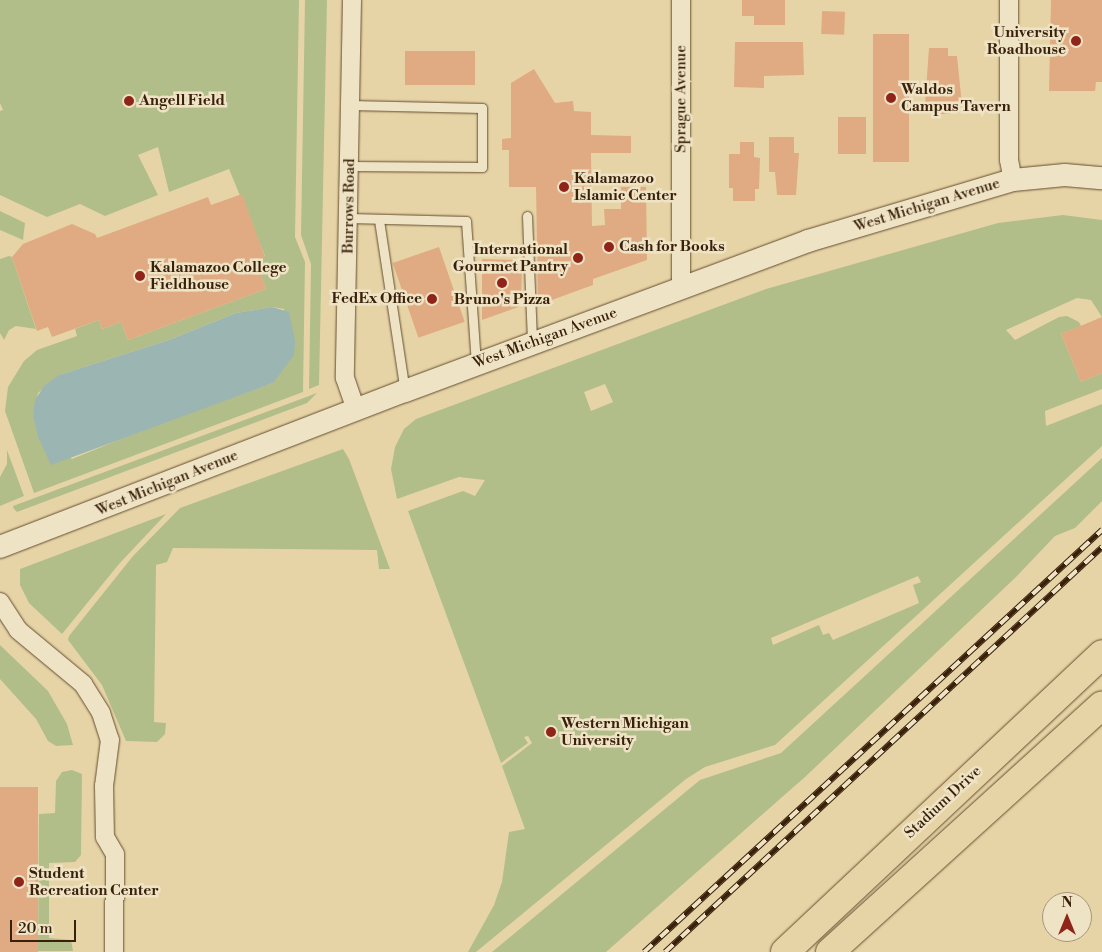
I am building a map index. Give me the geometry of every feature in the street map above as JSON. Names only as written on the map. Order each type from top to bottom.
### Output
[{"type":"main road","name":"Stadium Drive","points":[[785,952],[1102,654]]},
{"type":"main road","points":[[830,952],[1102,706]]},
{"type":"street","name":"Burrows Road","points":[[352,0],[345,378],[356,410]]},
{"type":"street","name":"Sprague Avenue","points":[[681,0],[681,287]]},
{"type":"street","points":[[1009,0],[1009,160],[1013,180]]},
{"type":"street","name":"West Michigan Avenue","points":[[0,547],[476,364],[681,287],[828,235],[1013,180],[1066,175],[1102,178]]},
{"type":"street","points":[[0,602],[18,630],[84,684],[100,713],[110,740],[104,786],[105,837],[115,854],[114,952]]},
{"type":"lane","points":[[349,166],[482,167],[482,108],[350,105]]},
{"type":"lane","points":[[527,216],[532,343]]},
{"type":"lane","points":[[349,218],[466,221],[476,364]]},
{"type":"lane","points":[[379,220],[405,391]]},
{"type":"green space","points":[[0,0],[299,0],[295,237],[305,262],[303,392],[34,493],[5,411],[8,387],[24,361],[37,350],[77,336],[75,329],[99,320],[102,329],[121,322],[128,340],[266,289],[256,261],[265,256],[229,169],[169,192],[158,147],[138,155],[158,195],[105,216],[80,204],[47,217],[0,195],[0,111],[3,110],[0,103]],"holes":[[[272,307],[284,309],[273,383],[160,423],[72,459],[33,415],[38,393],[59,375],[169,340],[236,313]]]},
{"type":"green space","points":[[305,0],[327,0],[319,385],[309,389],[311,264],[301,235]]},
{"type":"green space","points":[[0,211],[25,223],[23,240],[0,230]]},
{"type":"green space","points":[[1063,215],[1102,220],[1102,317],[1091,300],[1077,298],[1006,330],[1015,340],[1059,317],[1067,316],[1079,322],[1081,326],[1061,334],[1081,382],[1102,373],[1102,389],[1045,411],[1046,426],[1102,404],[1102,446],[775,745],[705,767],[686,779],[476,952],[468,952],[494,905],[502,882],[509,832],[525,829],[502,766],[532,743],[528,736],[524,737],[528,743],[501,763],[408,511],[463,491],[475,496],[485,480],[459,477],[397,499],[391,469],[395,447],[404,429],[416,419],[766,289],[998,223]],"holes":[[[605,384],[613,402],[591,411],[584,392]],[[918,576],[921,582],[913,585],[919,603],[833,640],[829,633],[823,635],[819,625],[773,645],[771,638]]]},
{"type":"green space","points":[[12,257],[36,329],[16,326],[9,330],[4,340],[0,333],[0,259]]},
{"type":"green space","points":[[317,393],[307,403],[17,512],[14,509],[13,506]]},
{"type":"green space","points":[[343,449],[349,459],[390,569],[379,569],[377,550],[173,548],[167,562],[156,565],[154,722],[166,723],[165,734],[157,742],[126,741],[102,685],[68,640],[69,636],[133,556],[180,508]]},
{"type":"green space","points":[[7,450],[24,496],[0,506],[0,477],[7,464]]},
{"type":"green space","points":[[1102,458],[1102,501],[1075,528],[1055,536],[1016,577],[805,777],[606,952],[492,952],[700,780],[781,753]]},
{"type":"green space","points":[[166,514],[119,564],[62,634],[29,603],[20,585],[20,569]]},
{"type":"green space","points":[[0,645],[48,691],[67,724],[73,745],[56,746],[48,741],[36,719],[0,679]]},
{"type":"green space","points":[[72,770],[82,774],[81,855],[75,862],[49,863],[49,938],[71,940],[73,951],[38,951],[39,814],[55,813],[56,781],[62,772]]},
{"type":"water","points":[[272,307],[289,312],[295,341],[294,355],[273,383],[51,465],[38,437],[33,415],[35,400],[44,386],[59,375],[169,340],[236,313]]},
{"type":"building","points":[[742,0],[785,0],[785,25],[754,25],[754,16],[742,16]]},
{"type":"building","name":"University Roadhouse","points":[[1051,0],[1102,0],[1102,82],[1096,82],[1095,91],[1049,91]]},
{"type":"building","points":[[822,11],[845,12],[844,35],[821,34]]},
{"type":"building","name":"Waldos Campus Tavern","points":[[873,34],[909,34],[909,162],[873,162]]},
{"type":"building","points":[[735,42],[803,42],[804,75],[764,76],[764,88],[734,87]]},
{"type":"building","points":[[929,48],[948,48],[948,56],[957,56],[962,105],[951,105],[951,114],[938,114],[937,104],[925,104]]},
{"type":"building","points":[[405,51],[475,51],[475,85],[405,85]]},
{"type":"building","name":"Kalamazoo Islamic Center","points":[[534,69],[555,103],[573,101],[574,111],[591,112],[591,135],[631,136],[631,153],[591,153],[592,226],[605,225],[604,209],[621,209],[621,187],[646,187],[647,260],[593,279],[593,285],[538,305],[536,187],[509,187],[509,150],[502,150],[502,139],[511,138],[511,83]]},
{"type":"building","points":[[838,117],[866,117],[866,154],[838,154]]},
{"type":"building","points":[[769,137],[794,137],[794,153],[799,153],[796,195],[777,195],[775,172],[769,172]]},
{"type":"building","points":[[740,142],[754,142],[754,157],[760,158],[759,189],[755,189],[755,201],[733,201],[733,188],[729,188],[729,154],[740,154]]},
{"type":"building","name":"Kalamazoo College Fieldhouse","points":[[242,194],[265,257],[256,261],[266,289],[128,340],[121,322],[102,329],[99,320],[52,337],[48,327],[37,331],[12,257],[23,244],[72,224],[95,234],[97,238],[208,197],[211,205]]},
{"type":"building","name":"FedEx Office","points":[[439,247],[465,322],[418,338],[393,263]]},
{"type":"building","name":"Bruno's Pizza","points":[[482,259],[522,260],[521,306],[482,320]]},
{"type":"building","points":[[1102,317],[1102,373],[1081,382],[1061,334]]},
{"type":"building","name":"Student Recreation Center","points":[[0,787],[38,787],[38,952],[0,952]]},
{"type":"railway","points":[[644,952],[1102,530]]},
{"type":"railway","points":[[665,952],[1102,547]]},
{"type":"place","name":"University Roadhouse","points":[[1076,41]]},
{"type":"place","name":"Waldos Campus Tavern","points":[[891,98]]},
{"type":"place","name":"Angell Field","points":[[129,101]]},
{"type":"place","name":"Kalamazoo Islamic Center","points":[[564,187]]},
{"type":"place","name":"Cash for Books","points":[[609,247]]},
{"type":"place","name":"International Gourmet Pantry","points":[[578,258]]},
{"type":"place","name":"Kalamazoo College Fieldhouse","points":[[140,276]]},
{"type":"place","name":"Bruno's Pizza","points":[[502,283]]},
{"type":"place","name":"FedEx Office","points":[[432,299]]},
{"type":"place","name":"Western Michigan University","points":[[551,732]]},
{"type":"place","name":"Student Recreation Center","points":[[19,882]]}]
